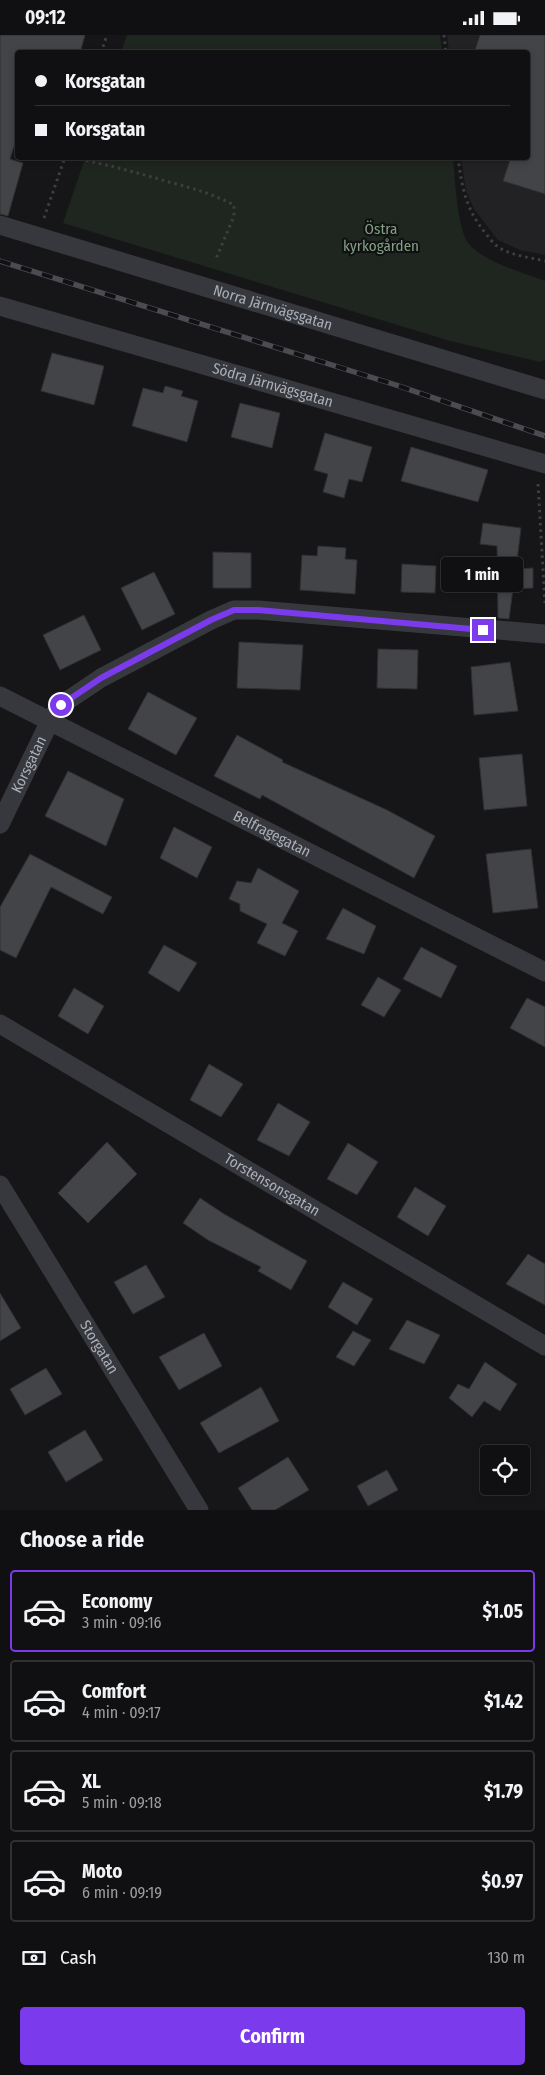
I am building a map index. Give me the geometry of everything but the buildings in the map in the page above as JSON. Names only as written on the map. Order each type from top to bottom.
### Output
[{"type":"street","name":"Norra Järnvägsgatan","points":[[0,225],[545,390]]},
{"type":"street","name":"Södra Järnvägsgatan","points":[[0,306],[543,463]]},
{"type":"street","name":"Korsgatan","points":[[0,824],[50,721],[61,705],[101,678],[211,620],[234,610],[268,611],[545,634]]},
{"type":"street","name":"Belfragegatan","points":[[0,696],[545,973]]},
{"type":"street","name":"Torstensonsgatan","points":[[0,1025],[545,1347]]},
{"type":"street","name":"Storgatan","points":[[0,1185],[199,1510]]},
{"type":"path","points":[[102,50],[107,35]]},
{"type":"path","points":[[444,35],[446,50]]},
{"type":"path","points":[[38,237],[65,160]]},
{"type":"path","points":[[83,160],[168,181],[214,195],[234,205],[234,216],[215,261]]},
{"type":"path","points":[[458,160],[464,196],[472,215],[497,246],[520,256],[545,261]]},
{"type":"path","points":[[543,463],[538,474],[545,603]]},
{"type":"shaded area","points":[[447,35],[545,35],[545,255],[520,250],[498,240],[474,209],[466,191],[461,160],[530,160],[530,50],[449,50]]},
{"type":"green space","points":[[127,35],[440,35],[442,50],[122,50]]},
{"type":"green space","name":"Östra kyrkogården","points":[[84,160],[453,160],[459,216],[469,244],[494,262],[545,281],[545,360],[540,362],[450,341],[63,223]]},
{"type":"railway","points":[[0,261],[396,385],[545,436]]},
{"type":"route","points":[[61,705],[101,678],[211,620],[234,610],[258,610],[483,630]]}]
